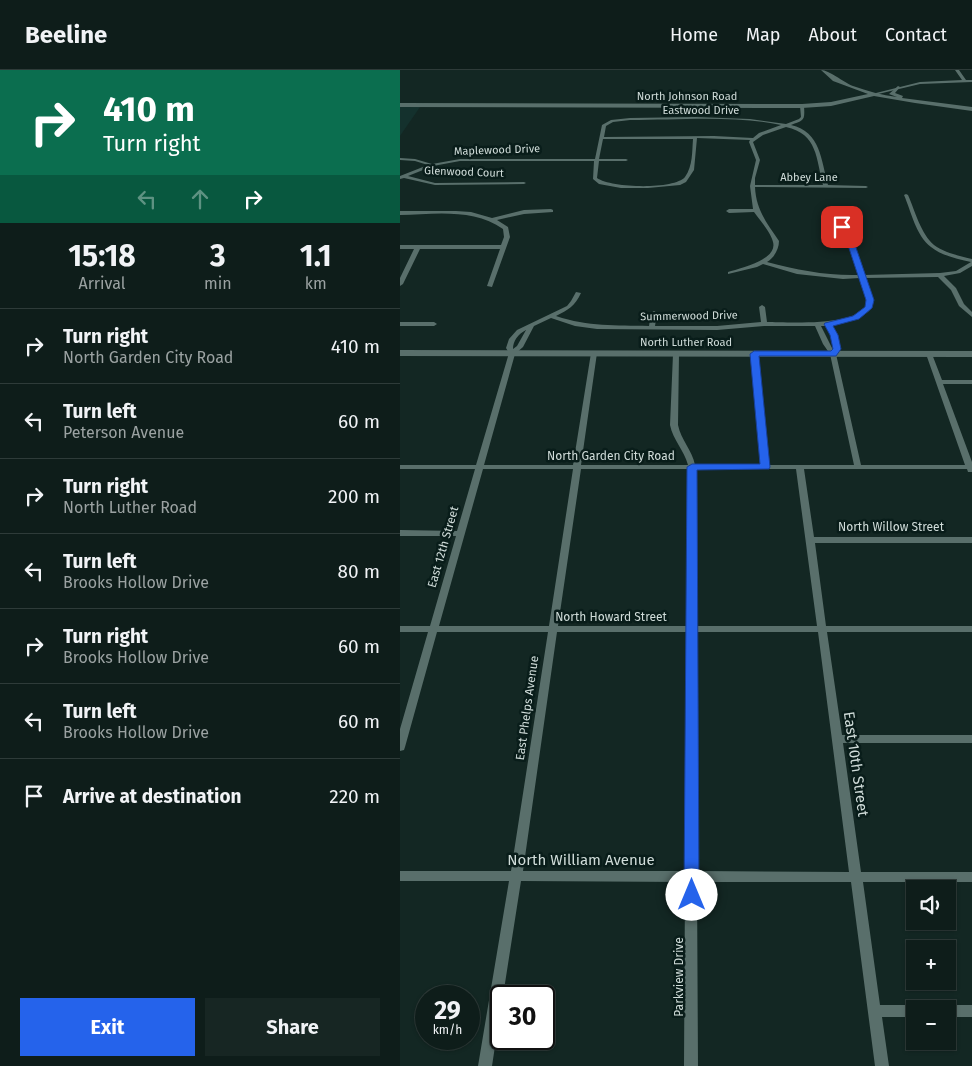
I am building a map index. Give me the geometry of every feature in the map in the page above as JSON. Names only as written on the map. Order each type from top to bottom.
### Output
[{"type":"main road","points":[[823,70],[836,80],[874,94],[972,109]]},
{"type":"main road","points":[[898,87],[892,94],[955,107]]},
{"type":"main road","name":"North Johnson Road","points":[[400,106],[802,106],[830,104],[874,94]]},
{"type":"main road","name":"North Luther Road","points":[[400,353],[972,354]]},
{"type":"street","points":[[957,70],[965,81]]},
{"type":"street","name":"North Johnson Road","points":[[874,94],[898,87],[929,82],[972,81]]},
{"type":"street","points":[[695,137],[693,164],[686,180],[678,184],[636,186],[601,184],[595,179],[601,138],[695,137],[752,140],[761,134],[790,125],[804,117],[802,106]]},
{"type":"street","name":"Eastwood Drive","points":[[601,138],[604,125],[612,121],[630,119],[753,119],[790,125]]},
{"type":"street","points":[[790,125],[806,132],[815,146],[820,156],[826,187]]},
{"type":"street","points":[[730,272],[750,268],[762,262],[773,254],[776,241],[756,210],[752,186],[758,160],[751,142],[752,140]]},
{"type":"street","points":[[400,159],[415,160],[432,165]]},
{"type":"street","name":"Maplewood Drive","points":[[402,178],[432,165],[471,159],[626,160]]},
{"type":"street","name":"Glenwood Court","points":[[402,178],[435,184],[524,183]]},
{"type":"street","name":"Abbey Lane","points":[[752,186],[866,187]]},
{"type":"street","points":[[906,195],[925,238],[945,252],[972,262]]},
{"type":"street","points":[[729,211],[756,210]]},
{"type":"street","points":[[400,213],[470,214],[494,219],[524,212],[551,211]]},
{"type":"street","points":[[834,214],[833,218],[847,233],[862,276]]},
{"type":"street","points":[[490,286],[507,237],[506,228],[494,219]]},
{"type":"street","points":[[400,247],[503,247]]},
{"type":"street","points":[[400,284],[418,247]]},
{"type":"street","points":[[762,262],[785,270],[809,275],[862,276],[940,275],[958,272],[972,262]]},
{"type":"street","points":[[940,275],[954,289],[961,306],[972,315]]},
{"type":"street","name":"Summerwood Drive","points":[[551,316],[586,326],[652,328],[828,324],[856,317],[868,308],[870,300],[862,276]]},
{"type":"street","name":"East 12th Street","points":[[512,353],[509,348],[512,339],[520,330],[569,307],[574,302],[578,293]]},
{"type":"street","points":[[762,307],[764,324]]},
{"type":"street","points":[[652,328],[654,313]]},
{"type":"street","points":[[400,324],[434,324]]},
{"type":"street","points":[[817,324],[824,335],[827,348],[833,354],[858,467]]},
{"type":"street","points":[[828,324],[834,335],[837,349],[833,354]]},
{"type":"street","name":"East 12th Street","points":[[400,747],[512,353],[520,347],[531,326]]},
{"type":"street","name":"East Phelps Avenue","points":[[485,1066],[516,876],[551,629],[594,353]]},
{"type":"street","name":"Parkview Drive","points":[[676,354],[675,434],[688,452],[692,467],[691,1066]]},
{"type":"street","points":[[754,354],[765,467]]},
{"type":"street","points":[[928,354],[971,469]]},
{"type":"street","points":[[939,382],[972,382]]},
{"type":"street","name":"North Garden City Road","points":[[400,467],[858,467],[971,469]]},
{"type":"street","name":"East 10th Street","points":[[800,467],[882,1066]]},
{"type":"street","points":[[400,533],[460,534]]},
{"type":"street","name":"North Willow Street","points":[[810,540],[972,540]]},
{"type":"street","name":"North Howard Street","points":[[400,629],[972,629]]},
{"type":"street","points":[[838,739],[972,739]]},
{"type":"street","name":"North William Avenue","points":[[400,876],[972,877]]},
{"type":"street","points":[[874,1011],[906,1011]]},
{"type":"street","points":[[956,1011],[972,1012]]},
{"type":"shaded area","points":[[400,107],[420,107],[400,136]]},
{"type":"route","points":[[692,895],[692,467],[765,467],[754,354],[833,354],[837,349],[834,335],[828,324],[856,317],[868,308],[870,300],[847,233],[842,227]]}]
